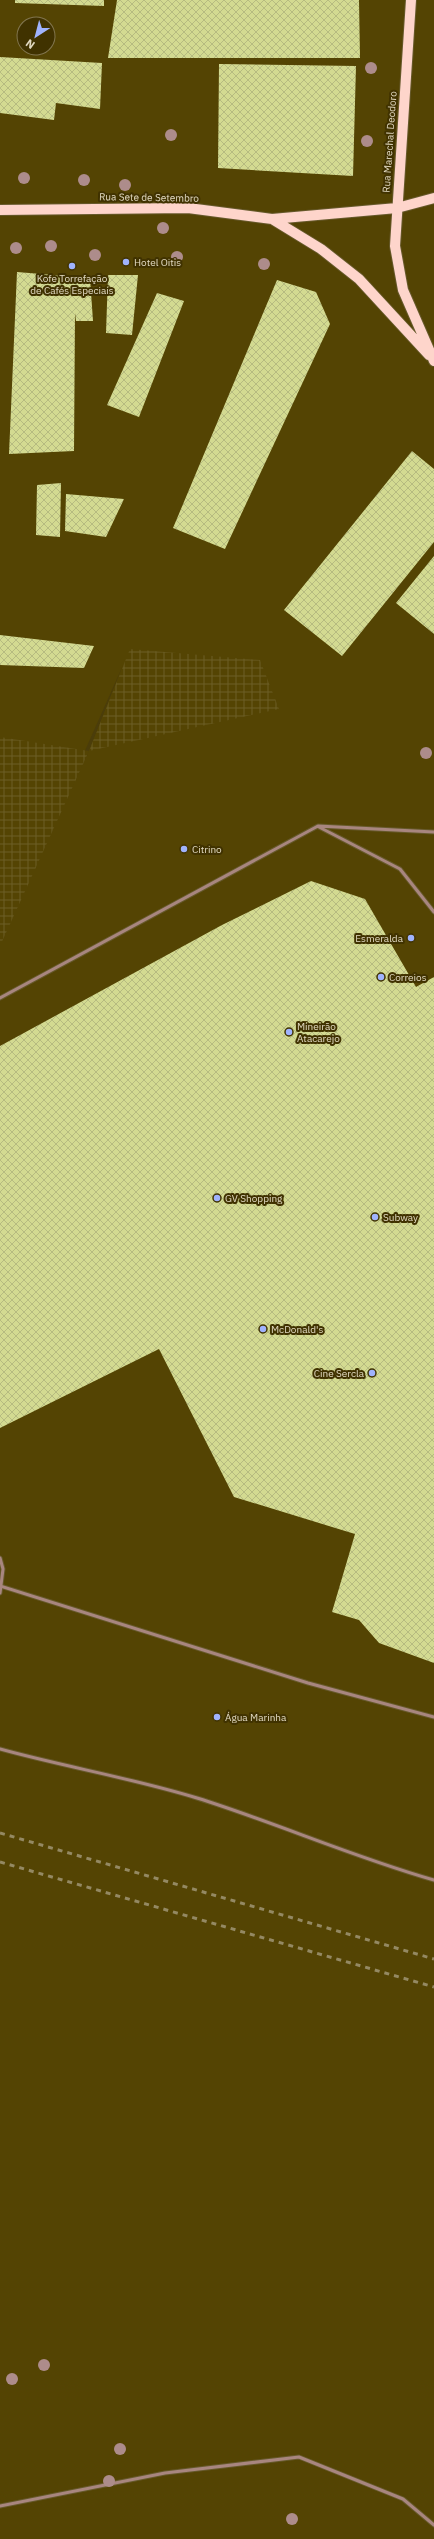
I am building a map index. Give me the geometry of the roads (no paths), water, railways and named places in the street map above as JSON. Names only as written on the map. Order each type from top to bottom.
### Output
[{"type":"main road","name":"Rua Marechal Deodoro","points":[[272,220],[397,208],[411,0]]},
{"type":"main road","points":[[434,198],[397,208],[395,246],[403,290],[434,361]]},
{"type":"main road","name":"Rua Sete de Setembro","points":[[0,210],[188,208],[272,220],[321,249],[359,279],[434,361]]},
{"type":"lane","points":[[0,998],[318,826],[434,832]]},
{"type":"lane","points":[[318,826],[400,869],[434,912]]},
{"type":"lane","points":[[0,1558],[3,1569],[0,1593]]},
{"type":"lane","points":[[1,1586],[308,1683],[434,1717]]},
{"type":"lane","points":[[0,1749],[46,1762],[120,1776],[197,1798],[347,1853],[434,1880]]},
{"type":"lane","points":[[0,2506],[165,2473],[299,2457],[403,2499],[434,2525]]},
{"type":"railway","points":[[0,1833],[434,1959]]},
{"type":"railway","points":[[0,1862],[434,1987]]},
{"type":"place","name":"Hotel Oitis","points":[[126,262]]},
{"type":"place","name":"Kofe Torrefação de Cafés Especiais","points":[[72,266]]},
{"type":"place","name":"Citrino","points":[[184,849]]},
{"type":"place","name":"Esmeralda","points":[[411,938]]},
{"type":"place","name":"Correios","points":[[381,977]]},
{"type":"place","name":"Mineirão Atacarejo","points":[[289,1032]]},
{"type":"place","name":"GV Shopping","points":[[217,1198]]},
{"type":"place","name":"Subway","points":[[375,1217]]},
{"type":"place","name":"McDonald's","points":[[263,1329]]},
{"type":"place","name":"Cine Sercla","points":[[372,1373]]},
{"type":"place","name":"Água Marinha","points":[[217,1717]]}]
